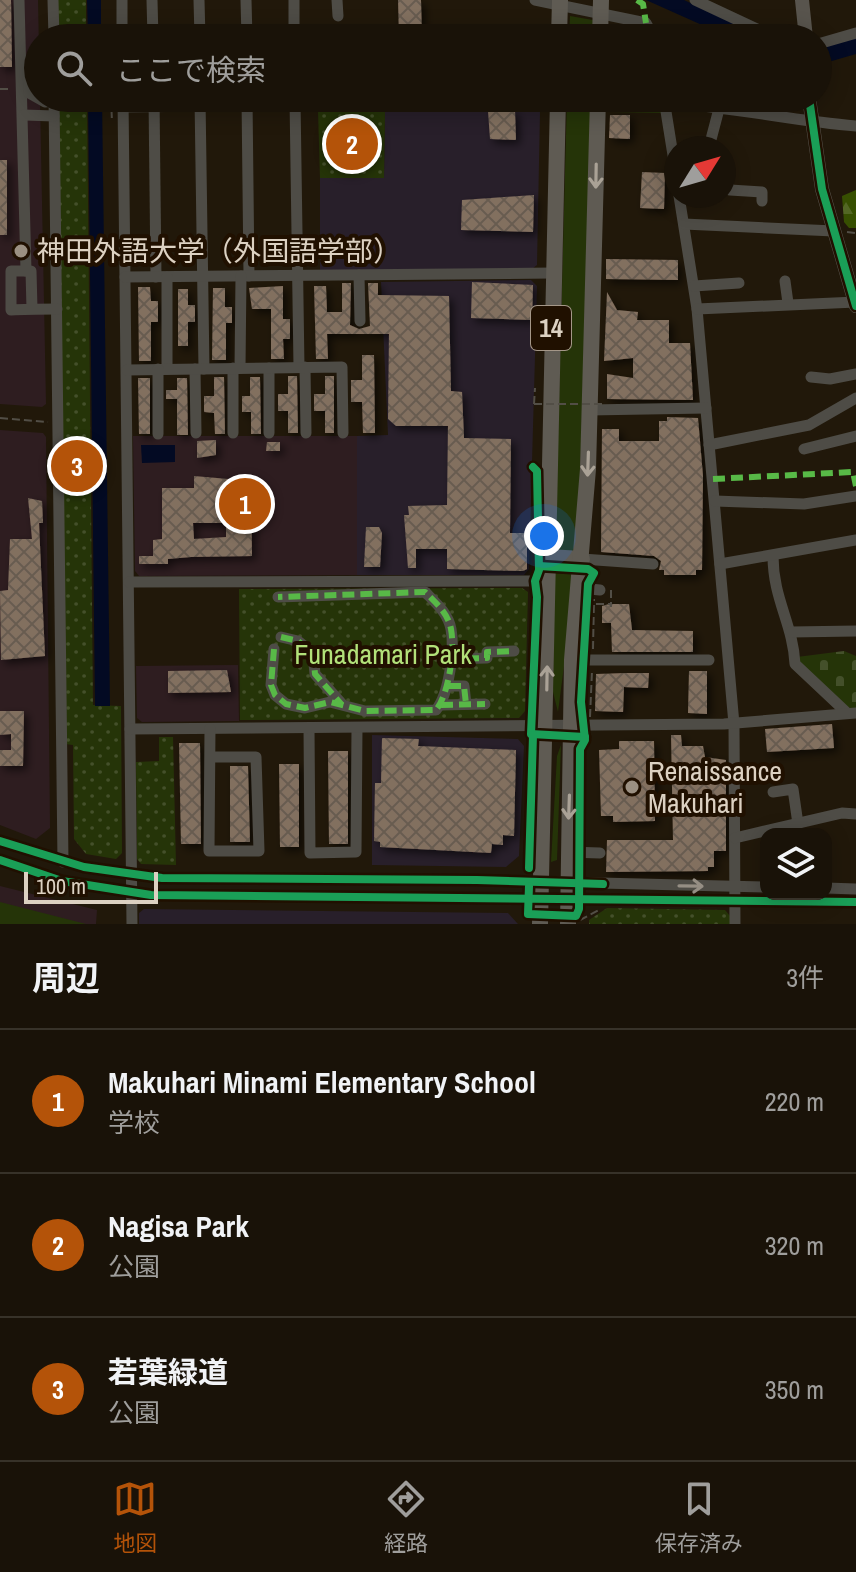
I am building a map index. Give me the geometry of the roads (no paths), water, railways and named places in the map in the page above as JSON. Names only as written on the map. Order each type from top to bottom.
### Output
[{"type":"highway","points":[[559,24],[560,2]]},
{"type":"highway","name":"14","points":[[540,924],[558,112]]},
{"type":"highway","name":"14","points":[[574,909],[568,852],[594,590],[582,559],[597,407],[598,112]]},
{"type":"highway","points":[[548,557],[582,559]]},
{"type":"main road","points":[[802,0],[805,24]]},
{"type":"main road","points":[[810,112],[834,231],[856,303]]},
{"type":"street","points":[[19,0],[26,271]]},
{"type":"street","points":[[53,0],[54,24]]},
{"type":"street","points":[[122,0],[122,24]]},
{"type":"street","points":[[152,0],[153,24]]},
{"type":"street","points":[[199,0],[200,24]]},
{"type":"street","points":[[246,0],[247,24]]},
{"type":"street","points":[[294,0],[294,24]]},
{"type":"street","points":[[337,0],[338,16]]},
{"type":"street","points":[[535,0],[601,7],[647,24]]},
{"type":"street","points":[[695,0],[715,5],[750,24]]},
{"type":"street","points":[[832,40],[856,33]]},
{"type":"street","points":[[54,112],[63,862]]},
{"type":"street","points":[[123,112],[132,924]]},
{"type":"street","points":[[154,112],[161,277],[162,369],[158,434]]},
{"type":"street","points":[[196,433],[202,277],[200,112]]},
{"type":"street","points":[[233,433],[245,276],[247,112]]},
{"type":"street","points":[[295,112],[297,276],[306,433]]},
{"type":"street","points":[[666,112],[671,136]]},
{"type":"street","points":[[711,136],[718,112]]},
{"type":"street","points":[[757,112],[856,126]]},
{"type":"street","points":[[24,115],[54,116]]},
{"type":"street","points":[[736,190],[762,192],[762,201]]},
{"type":"street","points":[[681,208],[697,309],[734,724],[735,924]]},
{"type":"street","points":[[684,224],[834,231]]},
{"type":"street","points":[[32,309],[31,271],[11,271],[11,310],[57,309]]},
{"type":"street","points":[[125,277],[553,273]]},
{"type":"street","points":[[359,275],[360,321]]},
{"type":"street","points":[[785,281],[788,303]]},
{"type":"street","points":[[694,286],[739,283]]},
{"type":"street","points":[[697,309],[788,303],[856,303]]},
{"type":"street","points":[[127,370],[342,367],[343,433]]},
{"type":"street","points":[[269,368],[269,433]]},
{"type":"street","points":[[811,377],[830,379],[856,374]]},
{"type":"street","points":[[709,445],[809,425],[856,398]]},
{"type":"street","points":[[597,407],[706,408]]},
{"type":"street","points":[[804,449],[856,436]]},
{"type":"street","points":[[715,501],[804,504],[856,496]]},
{"type":"street","points":[[720,564],[856,540]]},
{"type":"street","points":[[773,556],[775,591],[791,632],[795,664],[851,712]]},
{"type":"street","points":[[582,559],[653,564]]},
{"type":"street","points":[[129,582],[548,581]]},
{"type":"street","points":[[278,597],[425,592],[443,609],[451,628],[448,682],[438,711]]},
{"type":"street","points":[[791,632],[856,631]]},
{"type":"street","points":[[281,637],[298,641],[313,653],[315,674],[328,697],[344,706],[365,711],[438,711],[466,704],[485,704]]},
{"type":"street","points":[[448,682],[442,659],[451,638]]},
{"type":"street","points":[[274,649],[273,691],[282,702],[306,718]]},
{"type":"street","points":[[449,659],[487,658],[487,652],[514,651]]},
{"type":"street","points":[[585,660],[709,660]]},
{"type":"street","points":[[448,682],[465,688],[466,704]]},
{"type":"street","points":[[328,697],[306,718],[310,853],[356,852],[357,728]]},
{"type":"street","points":[[130,729],[210,729],[306,718],[357,728],[734,724],[851,712]]},
{"type":"street","points":[[210,729],[209,851],[259,851],[256,757],[210,757]]},
{"type":"street","points":[[773,792],[793,789],[798,824]]},
{"type":"street","points":[[735,838],[842,813],[856,814]]},
{"type":"street","points":[[0,841],[63,862],[131,875],[542,881],[574,909],[735,887],[760,887]]},
{"type":"street","points":[[568,852],[600,853]]},
{"type":"street","points":[[0,860],[62,881],[131,893],[541,899],[574,909],[735,901],[856,902]]},
{"type":"street","points":[[832,888],[856,889]]},
{"type":"water","points":[[87,0],[101,0],[101,24],[88,24]]},
{"type":"water","points":[[646,0],[684,0],[735,24],[700,24]]},
{"type":"water","points":[[856,36],[856,54],[832,61],[832,43]]},
{"type":"water","points":[[88,112],[102,112],[110,706],[95,706]]},
{"type":"water","points":[[141,445],[175,445],[175,462],[142,463]]},
{"type":"place","name":"Nagisa Park","points":[[352,144]]},
{"type":"place","name":"神田外語大学（外国語学部）","points":[[21,251]]},
{"type":"place","name":"若葉緑道","points":[[77,466]]},
{"type":"place","name":"Makuhari Minami Elementary School","points":[[245,504]]},
{"type":"place","name":"Renaissance Makuhari","points":[[632,787]]},
{"type":"park label","name":"Funadamari Park","points":[[383,654]]}]
